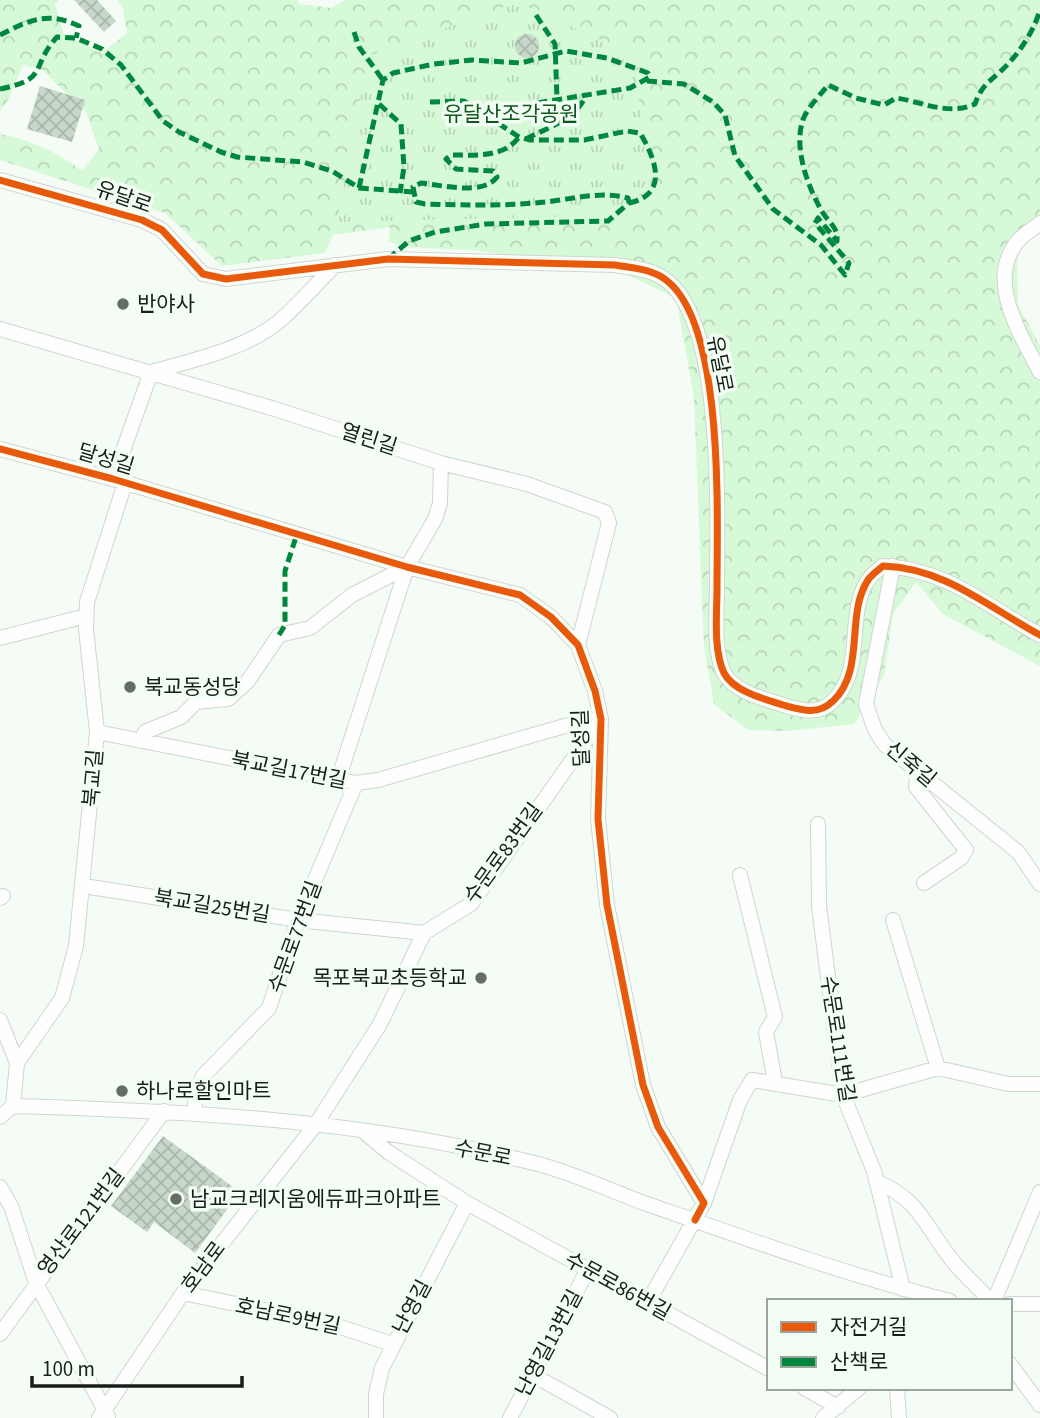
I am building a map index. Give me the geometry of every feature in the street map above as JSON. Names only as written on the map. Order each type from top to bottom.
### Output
[{"type":"street","name":"유달로","points":[[0,180],[142,220],[162,230],[203,274],[226,279],[388,259],[615,265],[649,271],[666,280],[694,318],[708,383],[717,462],[719,658],[724,675],[756,697],[805,712],[818,710],[834,701],[846,680],[854,654],[860,598],[868,579],[883,566],[893,566]]},
{"type":"street","points":[[1040,223],[1017,241],[1008,262],[1004,287],[1013,319],[1040,372]]},
{"type":"street","points":[[151,372],[256,336],[277,323],[335,265]]},
{"type":"street","name":"열린길","points":[[0,329],[151,372],[441,463],[527,484],[605,512],[609,523],[578,645]]},
{"type":"street","name":"북교길","points":[[10,1073],[62,998],[76,946],[84,886],[97,732],[87,602],[151,372]]},
{"type":"street","name":"달성길","points":[[0,449],[119,481],[407,567],[520,595],[551,617],[578,645],[596,691],[601,719],[598,819],[607,905],[643,1085],[658,1127],[704,1203]]},
{"type":"street","points":[[338,780],[407,567],[438,511],[441,463]]},
{"type":"street","points":[[893,566],[941,577],[1040,635]]},
{"type":"street","name":"신죽길","points":[[893,566],[866,704],[875,730],[885,745],[1018,852],[1040,884]]},
{"type":"street","points":[[141,741],[145,732],[181,717],[196,702],[228,699],[263,661],[279,635],[310,628],[352,595],[407,567]]},
{"type":"street","points":[[0,638],[86,616]]},
{"type":"street","name":"북교길17번길","points":[[97,732],[356,783],[378,780],[575,723],[601,719]]},
{"type":"street","name":"수문로83번길","points":[[424,933],[471,904],[601,719]]},
{"type":"street","points":[[918,771],[916,787],[966,850],[961,858],[924,883]]},
{"type":"street","name":"수문로77번길","points":[[194,1112],[203,1076],[269,1008],[298,920],[356,783]]},
{"type":"street","name":"수문로111번길","points":[[818,824],[819,906],[843,1095],[876,1181],[903,1289]]},
{"type":"street","points":[[740,875],[775,1017],[766,1032],[775,1082]]},
{"type":"street","name":"북교길25번길","points":[[84,886],[298,920],[424,933]]},
{"type":"street","points":[[892,920],[938,1068]]},
{"type":"street","points":[[316,1124],[380,1024],[424,933]]},
{"type":"street","points":[[0,1020],[13,1106],[0,1117]]},
{"type":"street","points":[[648,1302],[704,1203],[740,1100],[752,1080],[843,1095],[938,1068],[1007,1084],[1040,1084]]},
{"type":"street","name":"수문로","points":[[13,1106],[194,1112],[316,1124],[541,1165],[788,1254],[942,1299]]},
{"type":"street","name":"영산로121번길","points":[[0,1334],[164,1111]]},
{"type":"street","name":"호남로","points":[[104,1415],[183,1293],[316,1124]]},
{"type":"street","name":"수문로86번길","points":[[363,1131],[388,1152],[467,1203],[767,1368]]},
{"type":"street","points":[[876,1181],[902,1195],[917,1208],[947,1254],[990,1299]]},
{"type":"street","points":[[0,1187],[11,1206],[36,1283],[104,1415]]},
{"type":"street","points":[[993,1299],[1035,1218],[1040,1192]]},
{"type":"street","name":"난영길","points":[[376,1418],[378,1379],[392,1344],[467,1203]]},
{"type":"street","name":"난영길13번길","points":[[510,1418],[588,1269]]},
{"type":"street","name":"호남로9번길","points":[[183,1293],[331,1324],[392,1344]]},
{"type":"street","points":[[1012,1304],[1040,1304]]},
{"type":"street","points":[[1012,1367],[1040,1405]]},
{"type":"street","points":[[533,1376],[610,1418]]},
{"type":"street","points":[[808,1390],[838,1407]]},
{"type":"street","points":[[823,1418],[857,1390]]},
{"type":"street","points":[[897,1390],[900,1418]]},
{"type":"green space","points":[[0,0],[59,0],[55,4],[64,35],[102,53],[127,33],[123,8],[117,0],[298,0],[300,4],[331,8],[345,0],[1040,0],[1040,212],[1017,241],[1018,305],[1040,346],[1040,666],[943,614],[916,582],[893,614],[884,675],[854,724],[788,731],[748,730],[714,704],[704,647],[694,397],[676,298],[621,272],[471,250],[403,247],[389,241],[390,227],[333,235],[325,253],[222,266],[165,213],[0,160],[0,134],[44,148],[82,171],[99,149],[86,112],[41,69],[23,65],[8,100],[0,111]]},
{"type":"green space","name":"유달산조각공원","points":[[517,2],[632,54],[650,174],[629,215],[337,222],[368,56]]},
{"type":"building","points":[[74,0],[97,0],[116,21],[104,32]]},
{"type":"building","points":[[527,34],[536,37],[539,46],[536,55],[527,58],[518,55],[515,46],[518,37]]},
{"type":"building","points":[[40,86],[85,100],[72,142],[27,129]]},
{"type":"building","name":"남교크레지움에듀파크아파트","points":[[163,1136],[240,1192],[195,1253],[154,1222],[147,1232],[111,1206]]},
{"type":"marked path","points":[[647,81],[684,84],[713,102],[725,115],[735,156],[773,209],[821,245],[845,275],[849,263],[815,223],[818,218],[837,241],[835,229],[817,203],[803,166],[801,127],[810,107],[828,85],[856,98],[884,105],[896,98],[955,109],[975,104],[983,88],[1020,50],[1040,9]]},
{"type":"marked path","points":[[536,15],[555,44],[557,99]]},
{"type":"marked path","points":[[0,35],[20,25],[48,18],[79,26],[76,38]]},
{"type":"marked path","points":[[354,32],[359,47],[383,80]]},
{"type":"marked path","points":[[0,89],[16,85],[33,76],[57,37],[76,38],[102,49],[121,65],[163,121],[179,132],[221,152],[237,157],[303,162],[332,171],[359,188],[413,192]]},
{"type":"marked path","points":[[359,188],[383,80],[393,73],[434,64],[472,60],[521,63],[566,51],[607,58],[648,73],[650,77],[630,88],[524,105],[485,115]]},
{"type":"marked path","points":[[526,139],[568,117],[576,111],[586,95]]},
{"type":"marked path","points":[[430,102],[464,101],[519,137],[530,140],[584,140],[627,131],[640,133],[656,174],[650,192],[629,203]]},
{"type":"marked path","points":[[379,104],[401,124],[404,167],[400,193]]},
{"type":"marked path","points":[[388,259],[409,241],[435,232],[486,224],[608,221],[629,203],[628,198],[605,195],[507,205],[416,202],[413,187],[421,183],[462,188],[491,183],[497,177],[493,171],[456,169],[446,159],[451,155],[497,152],[513,144],[519,137]]},
{"type":"marked path","points":[[279,635],[285,625],[285,571],[297,534]]},
{"type":"cycle path","points":[[0,180],[142,220],[162,230],[203,274],[226,279],[388,259],[615,265],[655,273],[666,280],[685,303],[699,337],[708,379],[716,472],[717,643],[721,664],[729,680],[750,694],[790,707],[815,710],[827,706],[843,688],[849,674],[861,594],[869,578],[883,566],[905,568],[946,581],[1040,635]]},
{"type":"cycle path","points":[[0,449],[113,479],[407,567],[520,595],[551,617],[578,645],[595,691],[601,719],[598,819],[607,905],[643,1085],[658,1127],[704,1203],[695,1220]]},
{"type":"place","name":"반야사","points":[[123,304]]},
{"type":"place","name":"북교동성당","points":[[130,687]]},
{"type":"place","name":"목포북교초등학교","points":[[481,978]]},
{"type":"place","name":"하나로할인마트","points":[[122,1091]]},
{"type":"place","name":"남교크레지움에듀파크아파트","points":[[176,1199]]}]
